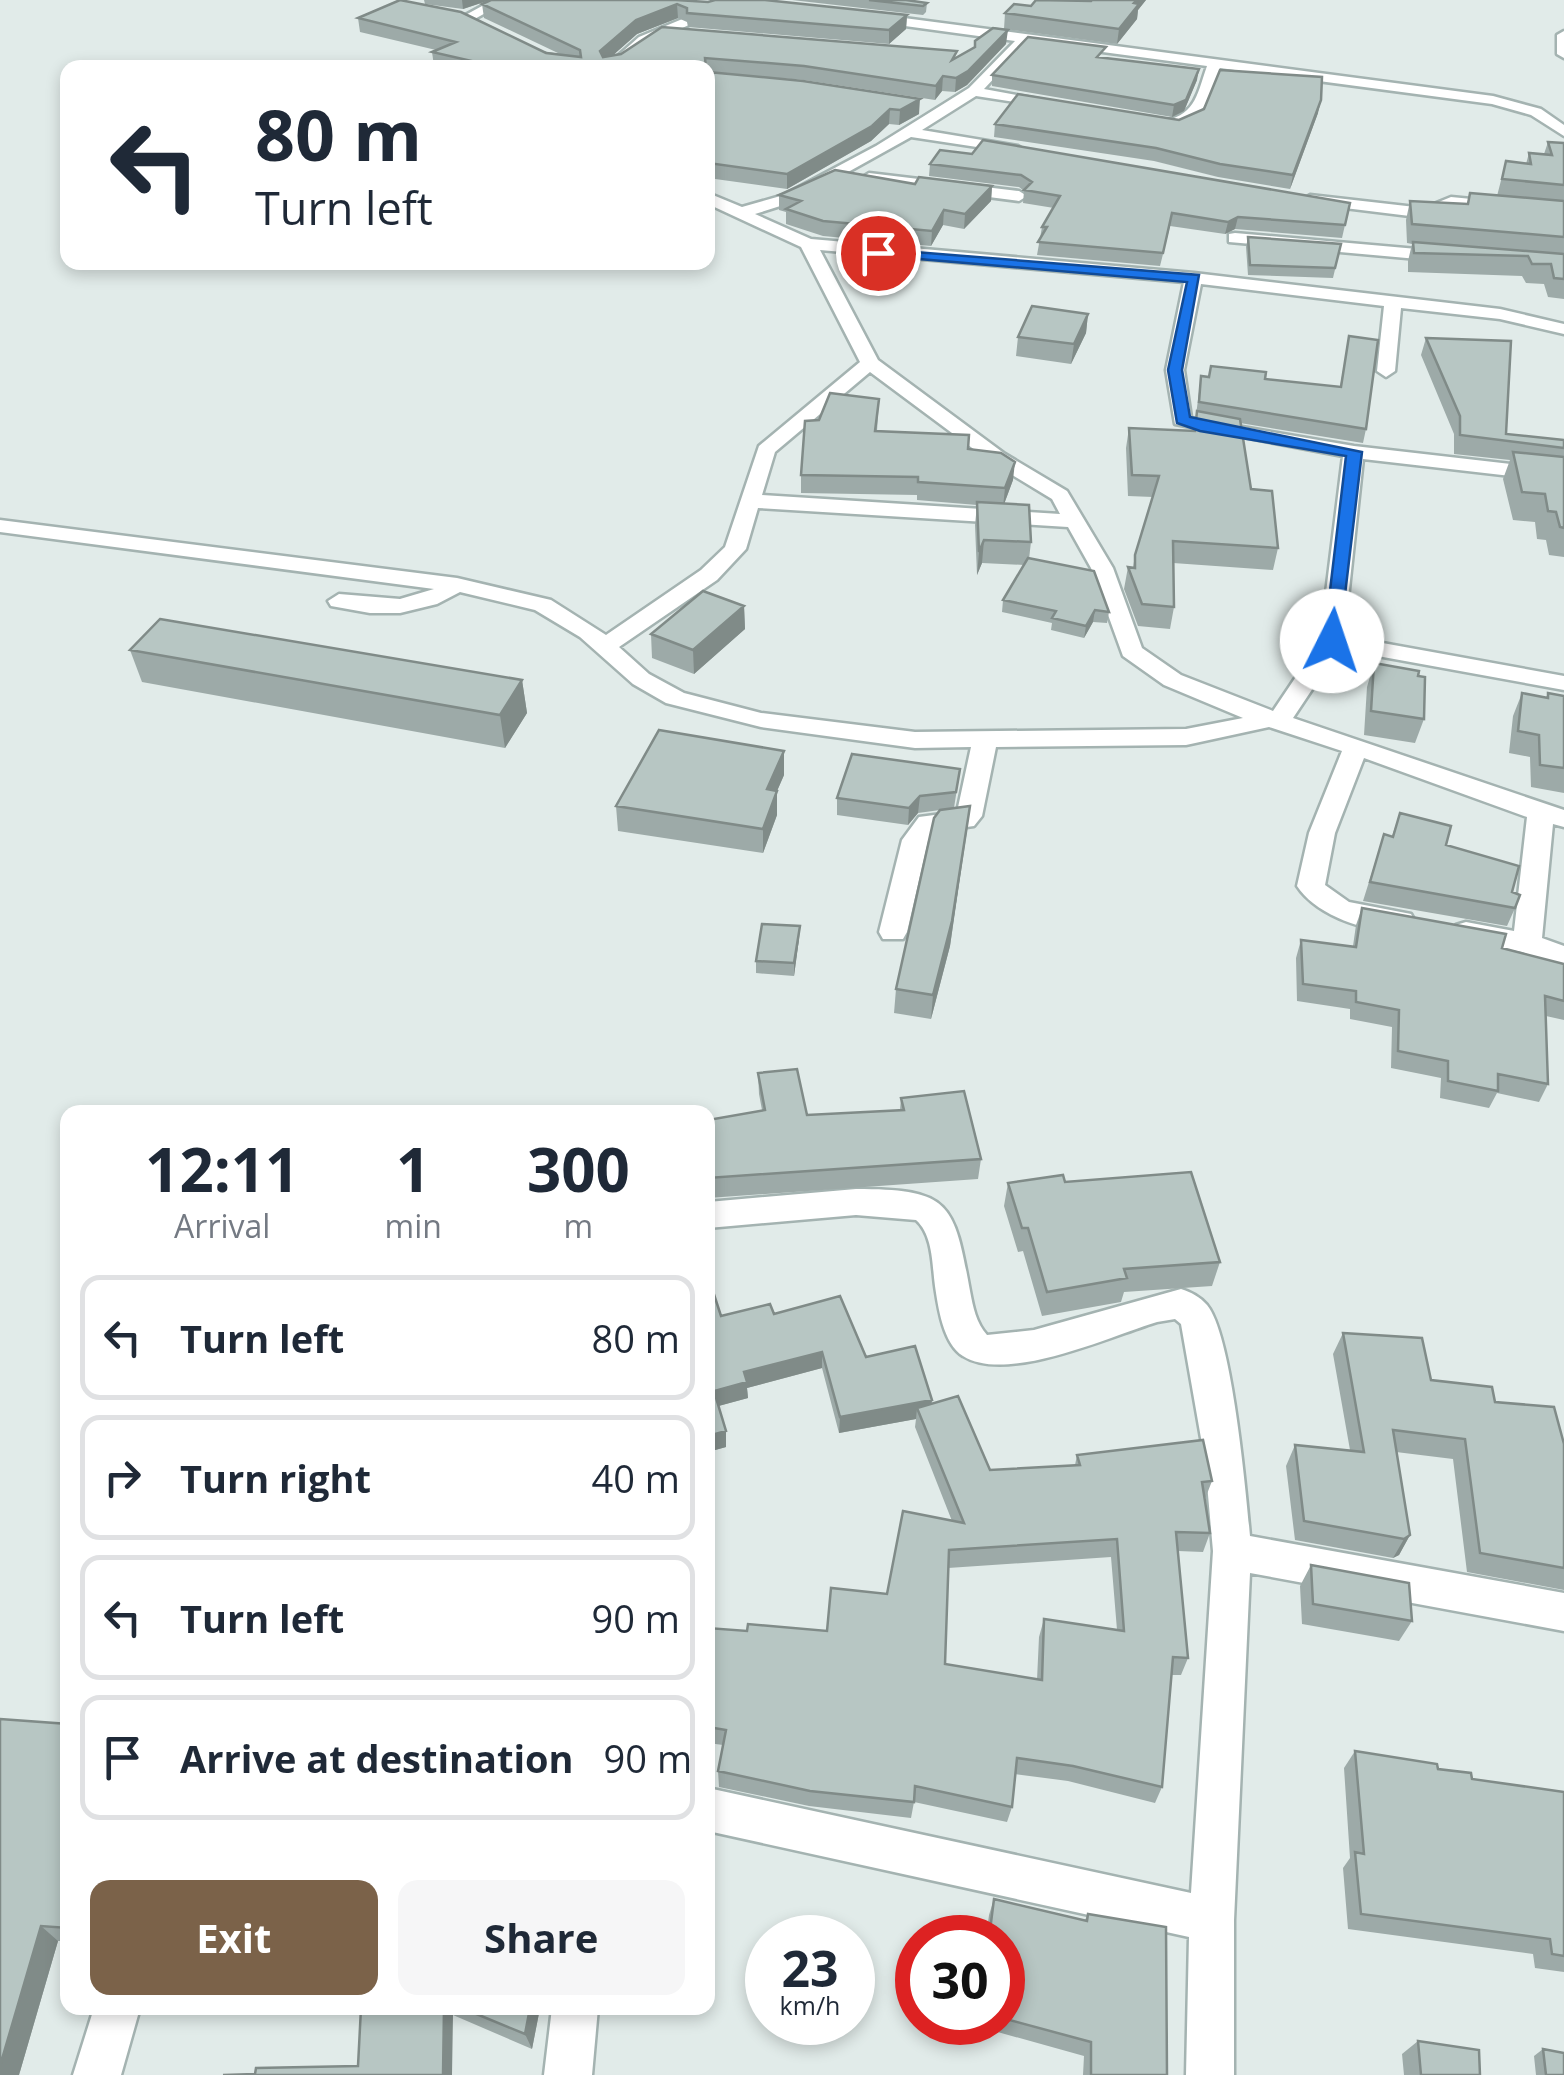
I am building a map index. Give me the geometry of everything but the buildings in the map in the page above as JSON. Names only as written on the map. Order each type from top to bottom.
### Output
[{"type":"street","points":[[482,27],[458,16],[503,0]]},
{"type":"street","points":[[621,60],[644,40],[732,3],[704,0]]},
{"type":"street","points":[[851,16],[1494,100],[1564,115]]},
{"type":"street","points":[[662,33],[700,36]]},
{"type":"street","points":[[1564,35],[1564,54]]},
{"type":"street","points":[[740,213],[790,198],[944,110],[974,91],[1023,40]]},
{"type":"street","points":[[1144,122],[1175,126],[1193,117],[1215,63]]},
{"type":"street","points":[[974,91],[1068,108]]},
{"type":"street","points":[[1494,100],[1536,112],[1564,132]]},
{"type":"street","points":[[924,107],[944,110]]},
{"type":"street","points":[[908,132],[1043,155]]},
{"type":"street","points":[[836,174],[1019,196]]},
{"type":"street","points":[[1287,197],[1351,228],[1462,258]]},
{"type":"street","points":[[715,201],[808,244],[1194,278],[1500,314],[1564,329]]},
{"type":"street","points":[[1235,238],[1351,228],[1426,213],[1451,202],[1564,213]]},
{"type":"street","points":[[808,244],[870,363],[998,458],[1056,492],[1078,520],[1102,568],[1139,662],[1158,674],[1286,710],[1356,747],[1552,816],[1527,943]]},
{"type":"street","points":[[1194,278],[1175,370],[1182,420],[1200,427],[1354,452],[1564,476]]},
{"type":"street","points":[[1386,371],[1393,302]]},
{"type":"street","points":[[604,646],[709,576],[740,541],[762,458],[772,443],[870,363]]},
{"type":"street","points":[[0,526],[457,586],[544,604],[567,616],[641,679],[675,698],[761,720],[886,738],[1170,738],[1286,710],[1332,641],[1354,452]]},
{"type":"street","points":[[750,501],[1078,520]]},
{"type":"street","points":[[339,601],[395,608],[419,603],[457,586]]},
{"type":"street","points":[[1332,641],[1564,683]]},
{"type":"street","points":[[893,932],[915,840],[928,823],[965,820],[969,816],[985,738]]},
{"type":"street","points":[[1356,747],[1322,833],[1311,886],[1319,898],[1341,910],[1527,943],[1564,957]]},
{"type":"street","points":[[715,1215],[869,1202],[904,1202],[926,1209],[942,1224],[961,1322],[969,1342],[981,1351],[1014,1349],[1181,1303],[1196,1316],[1205,1343],[1224,1461],[1232,1551],[1212,1920],[1210,2075]]},
{"type":"street","points":[[1232,1551],[1564,1612]]},
{"type":"street","points":[[715,1812],[1212,1920]]},
{"type":"street","points":[[97,2075],[114,2015]]},
{"type":"street","points":[[568,2075],[574,2015]]},
{"type":"route","points":[[878,253],[1194,278],[1175,370],[1182,420],[1200,427],[1354,452],[1332,641]]}]
